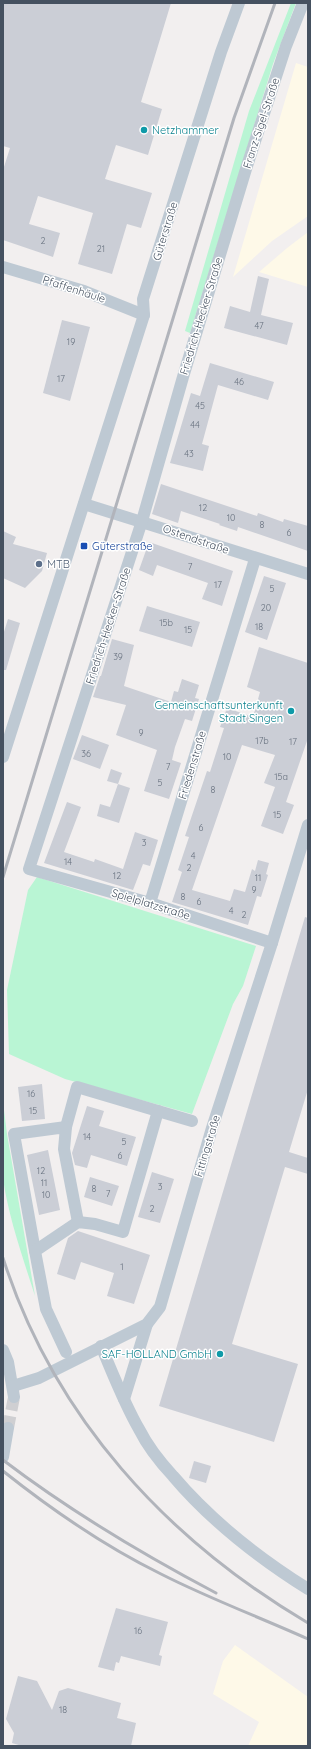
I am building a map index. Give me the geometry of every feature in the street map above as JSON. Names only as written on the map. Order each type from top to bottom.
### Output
[{"type":"street","name":"Güterstraße","points":[[3,756],[144,315],[143,299],[221,52],[239,3]]},
{"type":"street","name":"Franz-Sigel-Straße","points":[[223,245],[286,46],[303,3]]},
{"type":"street","name":"Friedrich-Hecker-Straße","points":[[29,869],[142,521],[183,377],[223,245]]},
{"type":"street","name":"Pfaffenhäule","points":[[3,267],[84,291],[144,315]]},
{"type":"street","name":"Ostendstraße","points":[[84,504],[142,521],[255,559],[308,574]]},
{"type":"street","name":"Friedenstraße","points":[[150,903],[255,559]]},
{"type":"street","name":"Fittingstraße","points":[[3,1350],[14,1392],[147,1324],[160,1307],[214,1121],[272,943],[308,825]]},
{"type":"street","name":"Spielplatzstraße","points":[[29,869],[150,903],[272,943]]},
{"type":"street","points":[[78,1222],[64,1149],[66,1127],[77,1087],[192,1121]]},
{"type":"street","points":[[34,1251],[78,1222],[95,1224],[123,1232],[158,1111]]},
{"type":"street","points":[[66,1127],[14,1134],[34,1251],[46,1308],[66,1352]]},
{"type":"street","points":[[124,1399],[147,1324]]},
{"type":"street","points":[[102,1346],[124,1399],[139,1430],[156,1457],[196,1503],[234,1538],[277,1570],[308,1590]]},
{"type":"street","points":[[3,1457],[8,1428]]},
{"type":"shaded area","points":[[296,63],[308,67],[308,216],[272,241],[233,277]]},
{"type":"shaded area","points":[[308,232],[308,287],[259,272],[287,248]]},
{"type":"shaded area","points":[[235,1645],[308,1697],[308,1746],[248,1746],[259,1722],[213,1694],[223,1661]]},
{"type":"green space","points":[[291,3],[296,3],[273,64],[190,333],[185,331],[249,111]]},
{"type":"green space","points":[[37,877],[256,946],[243,986],[233,1004],[192,1114],[65,1079],[9,1054],[7,990],[28,890]]},
{"type":"green space","points":[[3,1102],[7,1134],[35,1296],[13,1224],[3,1179]]},
{"type":"building","points":[[3,3],[171,3],[141,102],[162,109],[148,155],[116,145],[105,179],[152,193],[141,228],[127,224],[112,274],[78,264],[93,213],[38,196],[29,224],[60,233],[53,257],[3,240],[3,170],[10,148],[3,146]]},
{"type":"building","points":[[258,276],[269,279],[261,315],[293,323],[287,345],[224,328],[230,306],[250,312]]},
{"type":"building","points":[[62,320],[90,327],[70,401],[43,393]]},
{"type":"building","points":[[210,363],[274,382],[268,400],[218,385],[202,444],[209,446],[203,471],[170,463],[191,393],[200,396]]},
{"type":"building","points":[[161,484],[257,516],[258,513],[283,522],[284,519],[308,526],[308,551],[238,527],[237,531],[181,511],[178,523],[152,514]]},
{"type":"building","points":[[3,531],[16,537],[13,544],[47,553],[42,571],[25,588],[3,578]]},
{"type":"building","points":[[149,542],[233,571],[222,606],[202,599],[208,583],[157,565],[153,576],[139,570]]},
{"type":"building","points":[[264,576],[286,583],[267,640],[245,632]]},
{"type":"building","points":[[147,606],[200,622],[192,647],[139,631]]},
{"type":"building","points":[[8,619],[20,623],[6,670],[3,670],[3,635]]},
{"type":"building","points":[[112,639],[134,645],[124,686],[171,702],[174,691],[178,692],[182,679],[199,685],[195,698],[199,699],[192,721],[185,719],[175,747],[172,760],[181,763],[169,799],[144,791],[157,750],[116,735],[126,705],[93,697]]},
{"type":"building","points":[[259,647],[308,663],[308,738],[286,802],[294,805],[283,834],[261,826],[275,787],[264,783],[275,755],[242,745],[192,890],[230,901],[234,889],[245,892],[252,869],[255,871],[258,860],[269,863],[266,874],[268,875],[261,897],[257,896],[248,925],[172,902],[182,872],[178,870],[189,837],[185,836],[207,771],[210,772],[224,728],[220,727],[227,708],[253,717],[260,692],[247,687]]},
{"type":"building","points":[[82,735],[109,745],[100,769],[73,759]]},
{"type":"building","points":[[111,769],[122,773],[118,784],[107,781]]},
{"type":"building","points":[[118,784],[130,788],[119,823],[97,816],[100,804],[110,807]]},
{"type":"building","points":[[67,802],[81,807],[64,852],[94,862],[95,859],[123,869],[135,832],[158,840],[150,866],[143,864],[133,890],[44,863]]},
{"type":"building","points":[[305,917],[308,918],[308,1089],[289,1152],[308,1158],[308,1174],[285,1167],[232,1344],[298,1364],[274,1442],[159,1406]]},
{"type":"building","points":[[42,1084],[45,1119],[22,1121],[18,1087]]},
{"type":"building","points":[[87,1106],[104,1111],[99,1126],[136,1137],[127,1166],[91,1155],[87,1168],[75,1165],[72,1153]]},
{"type":"building","points":[[48,1150],[60,1210],[39,1215],[27,1155]]},
{"type":"building","points":[[152,1172],[174,1179],[160,1223],[138,1217]]},
{"type":"building","points":[[90,1177],[119,1186],[112,1206],[84,1197]]},
{"type":"building","points":[[78,1231],[150,1255],[134,1304],[107,1296],[114,1273],[81,1262],[75,1280],[57,1274],[68,1238]]},
{"type":"building","points":[[194,1461],[211,1466],[206,1483],[189,1478]]},
{"type":"building","points":[[116,1608],[168,1622],[159,1655],[162,1656],[160,1666],[121,1656],[119,1663],[116,1662],[114,1671],[98,1667]]},
{"type":"building","points":[[18,1676],[37,1681],[52,1710],[59,1691],[68,1688],[121,1703],[117,1718],[136,1723],[131,1746],[22,1746],[12,1743],[14,1733],[6,1719]]},
{"type":"tunnel","points":[[8,1428],[14,1397]]},
{"type":"railway","points":[[3,877],[234,118],[275,3]]},
{"type":"railway","points":[[3,1258],[25,1316],[52,1370],[84,1421],[121,1469],[163,1513],[208,1553],[256,1590],[308,1623]]},
{"type":"railway","points":[[3,1460],[54,1497],[107,1531],[216,1593]]},
{"type":"railway","points":[[3,1471],[40,1500],[119,1552],[179,1583],[308,1639]]},
{"type":"place","name":"Netzhammer","points":[[144,130]]},
{"type":"place","name":"Güterstraße","points":[[84,546]]},
{"type":"place","name":"MTB","points":[[39,564]]},
{"type":"place","name":"Gemeinschaftsunterkunft Stadt Singen","points":[[291,711]]},
{"type":"place","name":"SAF-HOLLAND GmbH","points":[[220,1354]]}]
